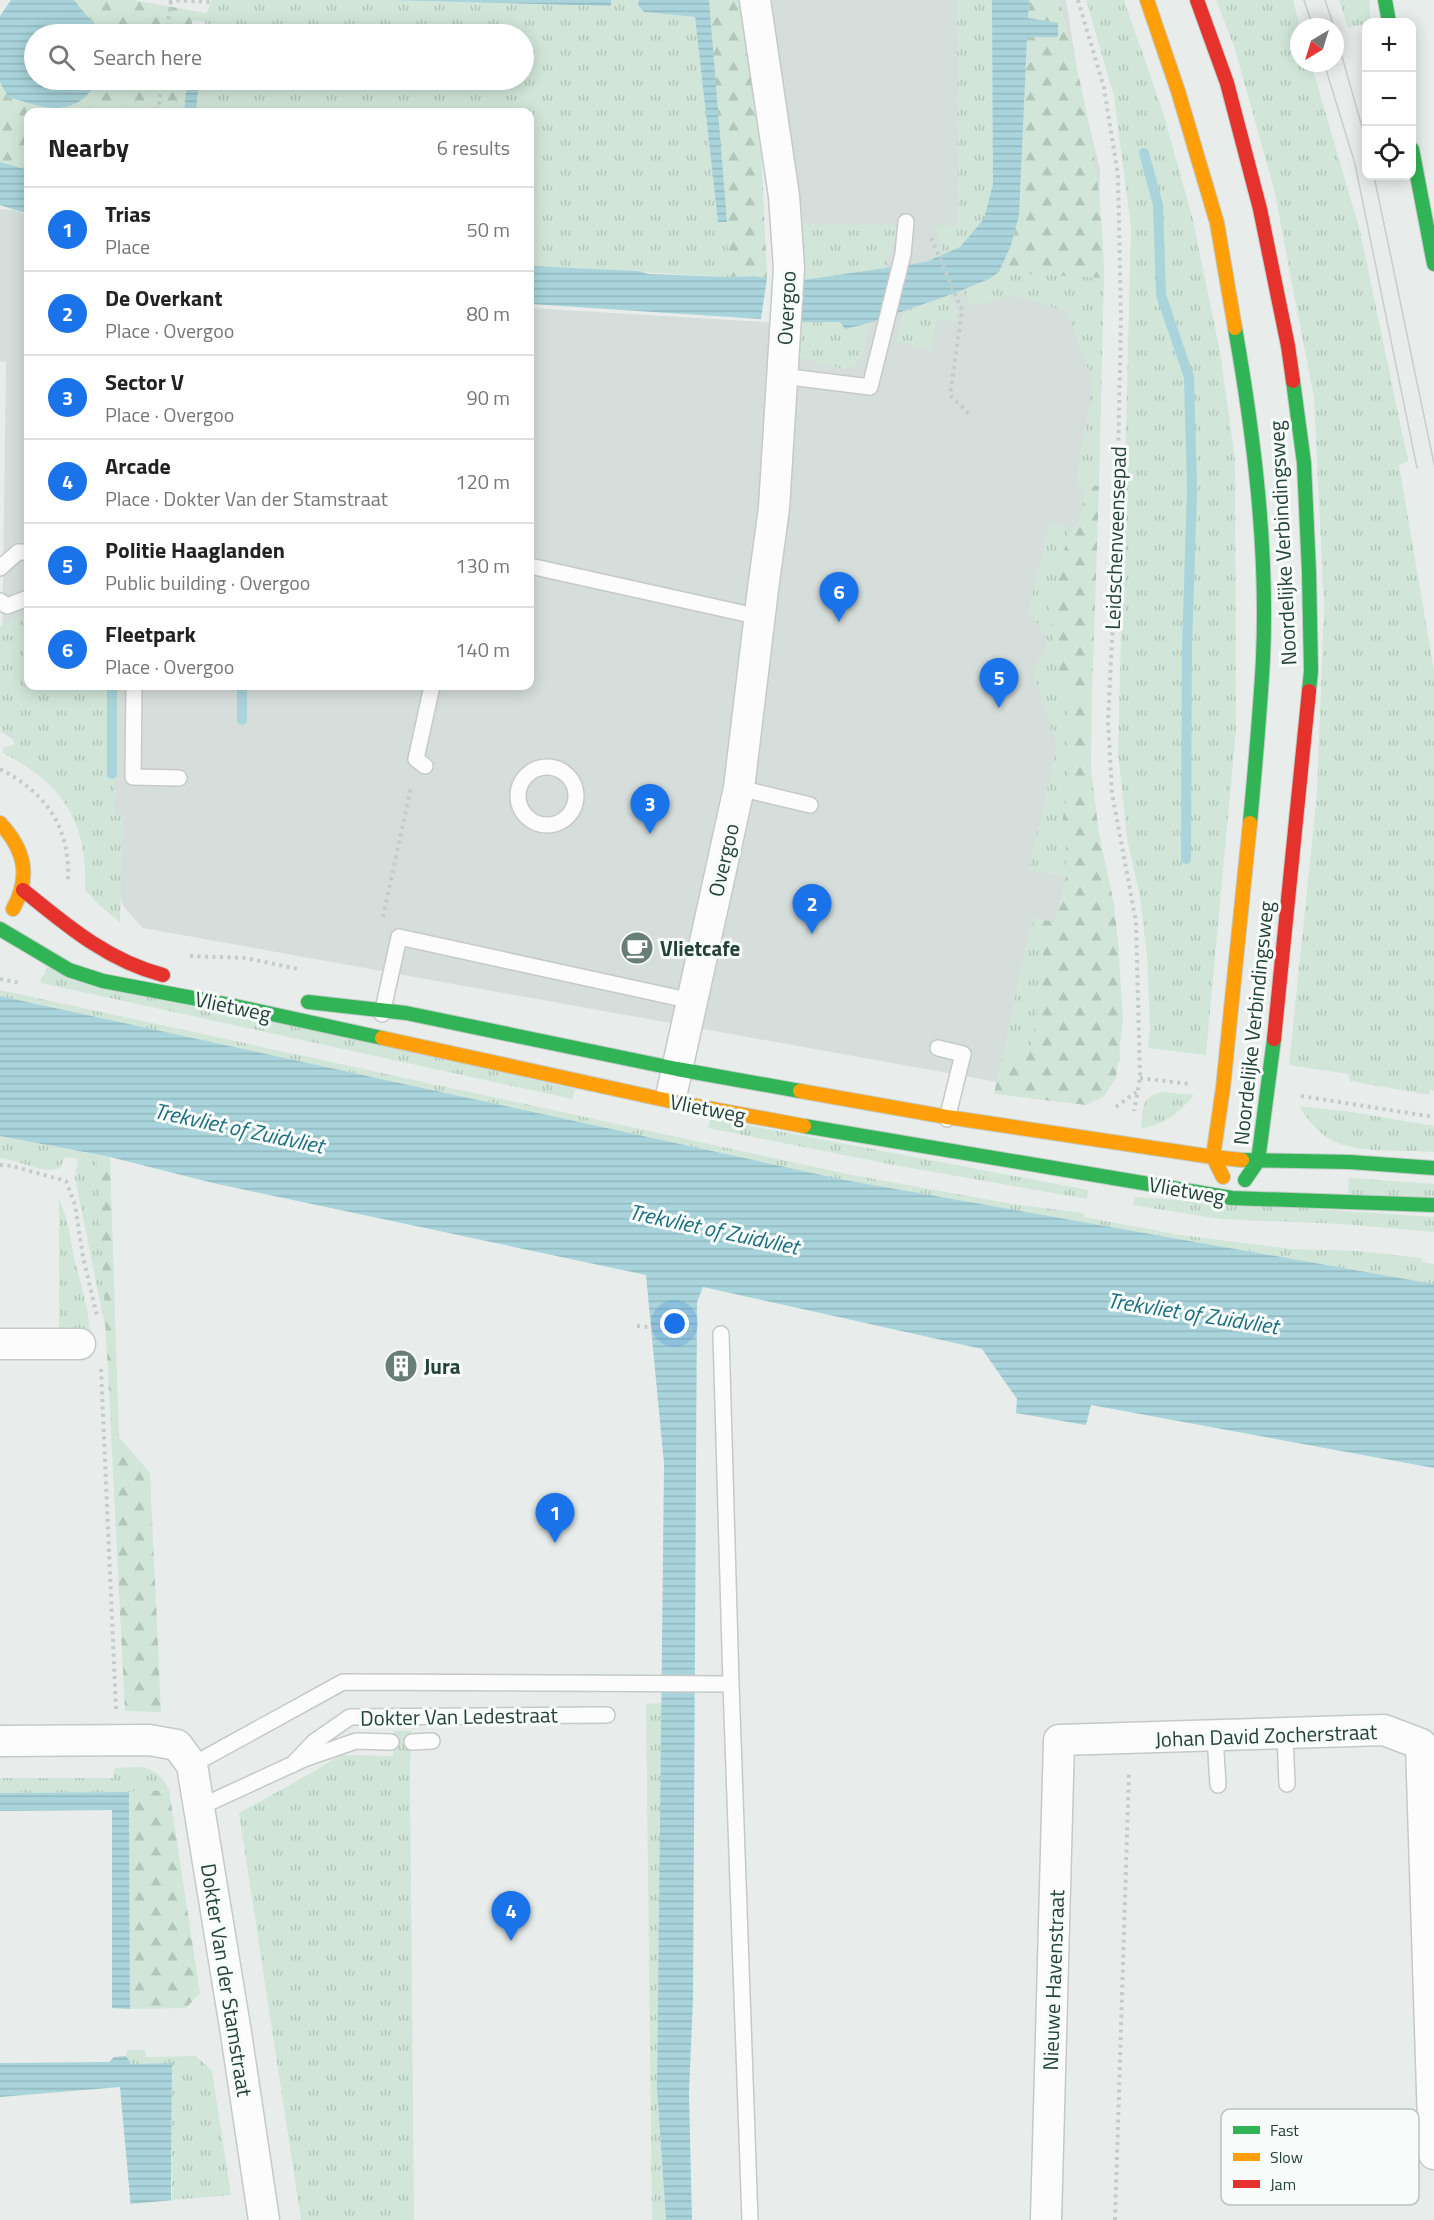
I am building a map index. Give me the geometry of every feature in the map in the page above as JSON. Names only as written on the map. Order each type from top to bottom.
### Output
[{"type":"street","name":"Overgoo","points":[[670,1101],[740,788],[774,508],[789,268],[784,196],[754,0]]},
{"type":"street","name":"Noordelijke Verbindingsweg","points":[[1147,0],[1178,91],[1217,223],[1252,441],[1262,561],[1263,658],[1247,869],[1224,1088],[1213,1156],[1232,1198]]},
{"type":"street","name":"Noordelijke Verbindingsweg","points":[[1197,0],[1227,83],[1260,210],[1288,346],[1304,474],[1309,573],[1311,671],[1270,1074],[1258,1161],[1232,1198]]},
{"type":"street","points":[[1385,0],[1388,18]]},
{"type":"street","points":[[1416,170],[1434,264]]},
{"type":"street","points":[[0,823],[19,847],[24,861],[25,876],[23,890],[12,911],[0,923]]},
{"type":"street","name":"Vlietweg","points":[[23,890],[112,956],[143,972],[176,978]]},
{"type":"street","name":"Vlietweg","points":[[0,929],[69,970],[103,981],[236,1006],[670,1101],[1232,1198],[1434,1205]]},
{"type":"street","name":"Vlietweg","points":[[294,1000],[326,1006],[406,1012],[677,1069],[947,1117],[1258,1161],[1350,1162],[1434,1168]]},
{"type":"street","points":[[0,1344],[89,1333]]},
{"type":"street","name":"Johan David Zocherstraat","points":[[1059,1740],[1384,1730],[1421,1744],[1434,2154]]},
{"type":"street","points":[[0,1741],[149,1740],[184,1755]]},
{"type":"street","name":"Nieuwe Havenstraat","points":[[1046,2220],[1059,1740]]},
{"type":"street","name":"Dokter Van der Stamstraat","points":[[184,1755],[200,1807],[264,2220]]},
{"type":"lane","points":[[782,376],[870,387],[903,254],[906,222]]},
{"type":"lane","points":[[0,568],[18,552],[24,552]]},
{"type":"lane","points":[[534,567],[760,616]]},
{"type":"lane","points":[[0,601],[7,606],[24,600]]},
{"type":"lane","points":[[134,690],[133,777],[179,778]]},
{"type":"lane","points":[[425,766],[416,759],[431,690]]},
{"type":"lane","points":[[740,788],[810,805]]},
{"type":"lane","points":[[377,1037],[399,938],[692,1001]]},
{"type":"lane","points":[[938,1048],[963,1054],[939,1148]]},
{"type":"lane","points":[[721,1334],[750,2220]]},
{"type":"lane","points":[[184,1755],[343,1682],[731,1684]]},
{"type":"lane","name":"Dokter Van Ledestraat","points":[[292,1765],[314,1743],[350,1717],[607,1715]]},
{"type":"lane","points":[[1285,1734],[1287,1784]]},
{"type":"lane","points":[[1215,1736],[1218,1785]]},
{"type":"lane","points":[[200,1807],[292,1765],[356,1741],[392,1742]]},
{"type":"lane","points":[[412,1742],[432,1741]]},
{"type":"path","points":[[168,24],[170,0],[210,2]]},
{"type":"path","name":"Leidschenveensepad","points":[[1078,0],[1104,88],[1118,175],[1121,318],[1116,560],[1108,721],[1112,793],[1136,922],[1140,1078],[1137,1091]]},
{"type":"path","points":[[158,108],[161,90]]},
{"type":"path","points":[[934,246],[962,310],[950,395],[969,414]]},
{"type":"path","points":[[0,769],[20,780],[41,798],[60,826],[67,848],[68,887]]},
{"type":"path","points":[[399,938],[382,923],[409,792]]},
{"type":"path","points":[[0,1166],[12,1166],[66,1181],[75,1205],[83,1257],[89,1333]]},
{"type":"path","points":[[637,1326],[721,1334]]},
{"type":"path","points":[[101,1369],[117,1740]]},
{"type":"path","points":[[1115,2220],[1131,1738]]},
{"type":"shaded area","points":[[748,0],[1066,0],[1080,88],[1100,170],[1083,746],[1116,995],[1120,1060],[1097,1100],[143,928],[123,906],[93,787],[1,732],[6,362],[0,361],[0,209],[14,210],[24,214],[24,690],[534,690],[534,308],[779,323],[782,270]]},
{"type":"green space","points":[[74,0],[132,0],[206,13],[205,22],[192,21],[192,24],[93,23]]},
{"type":"green space","points":[[212,0],[386,0],[610,6],[611,0],[639,0],[638,5],[644,12],[695,17],[718,221],[727,222],[730,277],[534,266],[534,108],[196,108],[198,90],[534,90],[534,24],[205,24],[206,13]]},
{"type":"green space","points":[[708,0],[744,0],[759,103],[767,278],[730,277]]},
{"type":"green space","points":[[957,0],[992,0],[993,184],[984,219],[960,247],[944,254],[934,226],[958,225]]},
{"type":"green space","points":[[1029,0],[1059,0],[1077,68],[1091,138],[1100,208],[1104,278],[999,272],[1011,245],[1019,215],[1027,36],[1057,37],[1058,23],[1028,18]]},
{"type":"green space","points":[[1086,0],[1124,0],[1163,112],[1193,220],[1220,352],[1235,459],[1236,730],[1206,1055],[1148,1048],[1150,1030],[1147,955],[1140,897],[1127,838],[1118,754],[1131,228],[1114,96]]},
{"type":"green space","points":[[1216,0],[1293,0],[1298,18],[1290,18],[1290,72],[1314,72],[1360,231],[1408,461],[1399,465],[1434,671],[1434,1091],[1430,1090],[1429,1095],[1350,1081],[1348,1074],[1289,1065],[1317,793],[1324,607],[1314,398],[1274,189],[1234,46]]},
{"type":"green space","points":[[1339,0],[1369,0],[1371,18],[1362,18],[1362,24],[1348,28]]},
{"type":"green space","points":[[0,82],[8,97],[56,108],[24,108],[24,169],[0,162]]},
{"type":"green space","points":[[91,90],[186,90],[184,108],[56,108],[75,104]]},
{"type":"green space","points":[[799,224],[898,225],[886,268],[804,280]]},
{"type":"green space","points":[[999,272],[1104,278],[1099,486],[1076,482],[1093,383],[1067,311],[1011,295],[972,307],[962,290],[989,279]]},
{"type":"green space","points":[[949,295],[957,311],[955,323],[938,318],[930,350],[896,342],[903,312]]},
{"type":"green space","points":[[801,322],[840,322],[845,329],[869,323],[863,353],[856,365],[845,369],[797,357]]},
{"type":"green space","points":[[1076,482],[1099,486],[1091,769],[1099,834],[1114,904],[1123,1022],[1116,1078],[1103,1097],[1086,1105],[994,1094],[1005,1045],[1030,1051],[1046,964],[1032,918],[1055,922],[1066,877],[1066,842],[1062,823],[1069,785],[1070,694],[1057,670],[1049,610],[1070,528],[1079,524],[1085,492]]},
{"type":"green space","points":[[1050,523],[1070,528],[1049,610],[1057,670],[1070,694],[1069,785],[1062,823],[1066,842],[1066,877],[1029,869],[1057,747],[1032,668],[1043,653],[1044,633],[1028,613]]},
{"type":"green space","points":[[24,615],[24,690],[108,690],[108,777],[115,777],[114,816],[123,816],[120,922],[85,890],[82,845],[68,808],[42,778],[3,753],[3,747],[14,745],[13,731],[1,732],[0,724],[0,626]]},
{"type":"green space","points":[[1032,918],[1046,964],[1030,1052],[1005,1045]]},
{"type":"green space","points":[[48,968],[575,1089],[572,1099],[41,983],[40,980]]},
{"type":"green space","points":[[0,990],[847,1174],[1012,1204],[1084,1213],[1084,1217],[1180,1235],[1291,1249],[1358,1251],[1422,1258],[1422,1262],[1434,1264],[1434,1284],[845,1180],[0,996]]},
{"type":"green space","points":[[1161,1092],[1194,1095],[1171,1117],[1141,1129],[1146,1101]]},
{"type":"green space","points":[[1299,1106],[1352,1112],[1434,1126],[1434,1152],[1345,1146],[1329,1139],[1319,1131]]},
{"type":"green space","points":[[710,1118],[1088,1190],[1087,1199],[894,1165],[708,1128]]},
{"type":"green space","points":[[0,1136],[97,1155],[108,1341],[75,1178],[78,1159],[65,1157],[60,1168],[45,1170],[0,1158]]},
{"type":"green space","points":[[97,1155],[110,1157],[119,1437],[150,1473],[161,1712],[125,1711]]},
{"type":"green space","points":[[1349,1178],[1434,1184],[1434,1197],[1348,1195]]},
{"type":"green space","points":[[1135,1197],[1434,1217],[1434,1232],[1342,1224],[1220,1219],[1133,1205]]},
{"type":"green space","points":[[59,1199],[67,1222],[90,1330],[59,1330]]},
{"type":"green space","points":[[663,1703],[657,2089],[666,2220],[652,2220],[646,1704]]},
{"type":"green space","points":[[394,1731],[412,1731],[410,1767],[414,2220],[301,2220],[239,1813],[340,1755],[393,1756]]},
{"type":"green space","points":[[142,1767],[159,1775],[169,1790],[0,1793],[0,1778],[113,1778],[114,1768]]},
{"type":"green space","points":[[169,1790],[200,1993],[186,2008],[130,2009],[129,1792]]},
{"type":"green space","points":[[127,2050],[145,2050],[146,2057],[196,2056],[212,2071],[231,2195],[172,2200],[172,2063],[131,2064],[126,2056]]},
{"type":"water","points":[[11,0],[74,0],[93,24],[24,24],[24,90],[91,90],[88,94],[75,104],[56,108],[8,97],[0,82],[0,16]]},
{"type":"water","points":[[386,0],[611,0],[611,6]]},
{"type":"water","points":[[639,0],[709,0],[727,222],[718,222],[695,17],[644,12],[638,5]]},
{"type":"water","points":[[992,0],[1029,0],[1028,18],[1058,23],[1058,37],[1027,37],[1019,215],[1011,245],[999,272],[989,279],[955,293],[869,323],[845,329],[840,322],[801,322],[804,280],[926,262],[960,247],[984,219],[993,184]]},
{"type":"water","points":[[186,90],[198,90],[196,108],[184,108]]},
{"type":"water","points":[[0,162],[24,169],[24,213],[0,205]]},
{"type":"water","points":[[534,266],[638,271],[648,274],[767,278],[761,319],[534,304]]},
{"type":"water","name":"Trekvliet of Zuidvliet","points":[[0,996],[845,1180],[1434,1284],[1434,1468],[1091,1405],[1086,1425],[1016,1413],[1017,1399],[982,1349],[703,1287],[697,1302],[693,1998],[689,2093],[692,2220],[666,2220],[657,2089],[664,1464],[646,1275],[213,1183],[110,1157],[0,1136]]},
{"type":"water","points":[[129,1792],[130,2009],[112,2008],[112,1810],[0,1811],[0,1793]]},
{"type":"water","points":[[126,2056],[131,2064],[172,2063],[171,2194],[173,2220],[132,2220],[120,2087],[0,2097],[0,2063],[109,2062],[114,2057]]},
{"type":"pier","points":[[174,2200],[174,2220],[131,2220],[130,2204]]},
{"type":"waterway","points":[[1144,153],[1158,205],[1161,295],[1189,377],[1192,489],[1187,647],[1186,859]]},
{"type":"waterway","points":[[112,690],[112,774]]},
{"type":"waterway","points":[[242,690],[242,720]]},
{"type":"tram line","points":[[1304,0],[1310,18]]},
{"type":"tram line","points":[[1325,0],[1331,18]]},
{"type":"tram line","points":[[1344,64],[1362,127]]},
{"type":"tram line","points":[[1327,72],[1355,164],[1417,468]]},
{"type":"tram line","points":[[1375,180],[1434,464]]},
{"type":"traffic: fast","points":[[1385,0],[1388,18]]},
{"type":"traffic: fast","points":[[1416,170],[1434,264]]},
{"type":"traffic: fast","points":[[1235,328],[1254,451],[1263,576],[1263,659],[1250,823]]},
{"type":"traffic: fast","points":[[1293,381],[1304,463],[1309,572],[1311,671],[1309,691]]},
{"type":"traffic: fast","points":[[0,929],[69,970],[103,981],[235,1006],[382,1038]]},
{"type":"traffic: fast","points":[[308,1002],[406,1013],[677,1069],[800,1091]]},
{"type":"traffic: fast","points":[[1245,1180],[1258,1161],[1274,1039]]},
{"type":"traffic: fast","points":[[804,1126],[1232,1198],[1434,1205]]},
{"type":"traffic: fast","points":[[1242,1160],[1350,1162],[1434,1168]]},
{"type":"traffic: slow","points":[[1147,0],[1178,91],[1217,223],[1235,328]]},
{"type":"traffic: slow","points":[[0,823],[15,843],[23,864],[22,885],[13,909]]},
{"type":"traffic: slow","points":[[1223,1177],[1213,1157],[1223,1088],[1250,823]]},
{"type":"traffic: slow","points":[[382,1038],[670,1101],[804,1126]]},
{"type":"traffic: slow","points":[[800,1091],[947,1117],[1242,1160]]},
{"type":"traffic: jam","points":[[1197,0],[1227,83],[1260,209],[1293,381]]},
{"type":"traffic: jam","points":[[1274,1039],[1309,691]]},
{"type":"traffic: jam","points":[[23,890],[72,929],[106,951],[124,961],[163,975]]},
{"type":"place","name":"Fleetpark","points":[[839,622]]},
{"type":"place","name":"Politie Haaglanden","points":[[999,708]]},
{"type":"place","name":"Sector V","points":[[650,834]]},
{"type":"place","name":"De Overkant","points":[[812,934]]},
{"type":"place","name":"Vlietcafe","points":[[637,948]]},
{"type":"place","name":"Jura","points":[[401,1366]]},
{"type":"place","name":"Trias","points":[[555,1543]]},
{"type":"place","name":"Arcade","points":[[511,1941]]}]
